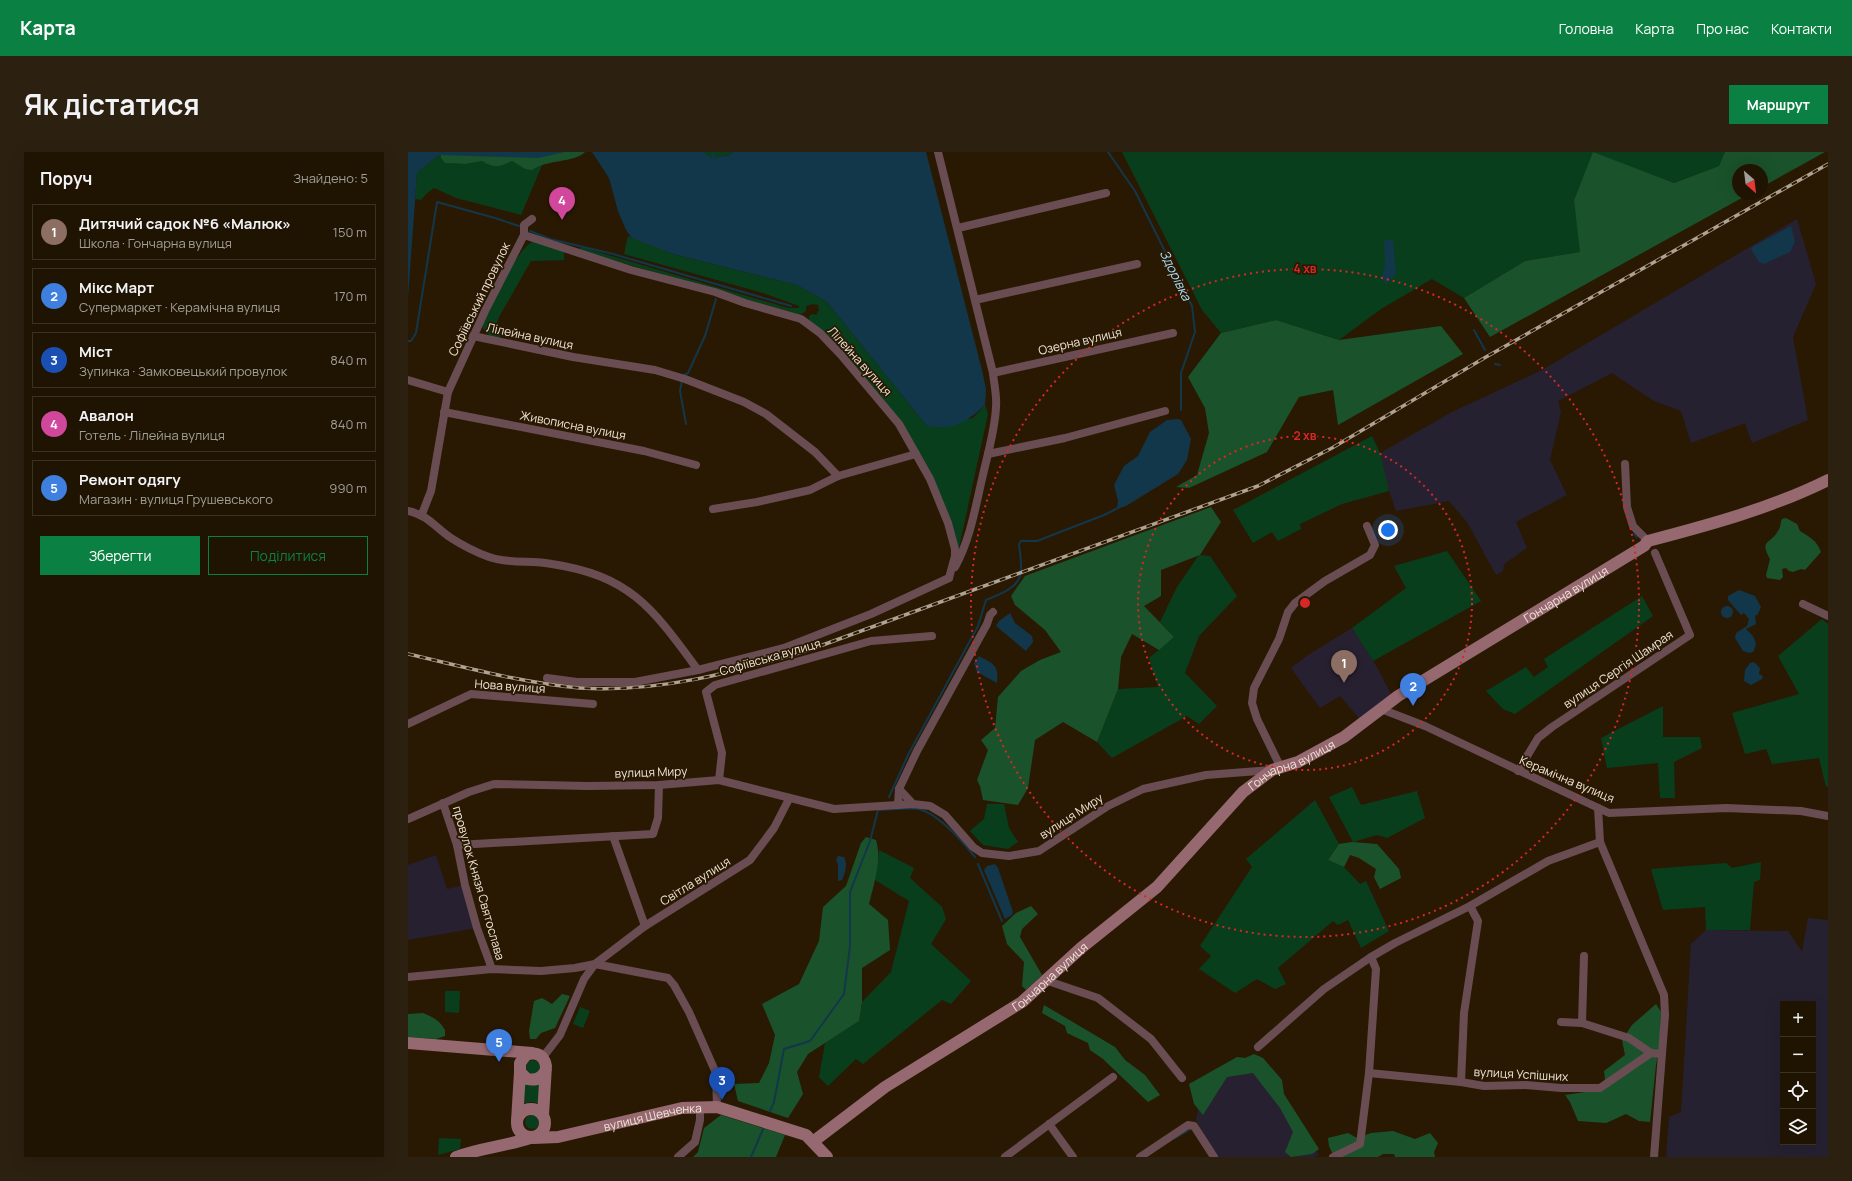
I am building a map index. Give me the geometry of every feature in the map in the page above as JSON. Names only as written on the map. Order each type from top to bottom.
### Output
[{"type":"street","points":[[938,152],[993,373],[996,406],[988,454],[963,552],[949,578]]},
{"type":"street","points":[[958,228],[1106,193]]},
{"type":"street","name":"Софіївський провулок","points":[[422,514],[432,492],[448,392],[473,336],[524,235],[524,225],[532,219]]},
{"type":"street","name":"Лілейна вулиця","points":[[524,235],[631,270],[714,292],[745,303],[801,319],[820,333],[869,387],[899,424],[935,489],[948,523],[955,556],[949,578]]},
{"type":"street","points":[[975,300],[1137,264]]},
{"type":"street","name":"Озерна вулиця","points":[[993,373],[1173,333]]},
{"type":"street","name":"Лілейна вулиця","points":[[473,336],[573,357],[655,370],[685,379],[744,402],[766,414],[815,452],[838,476]]},
{"type":"street","points":[[408,380],[448,392]]},
{"type":"street","points":[[988,454],[1065,438],[1165,411]]},
{"type":"street","name":"Живописна вулиця","points":[[444,412],[644,451],[696,465]]},
{"type":"street","points":[[713,509],[757,502],[810,490],[838,476],[916,454]]},
{"type":"street","points":[[1624,464],[1627,507],[1633,526],[1648,541]]},
{"type":"street","name":"Гончарна вулиця","points":[[814,1141],[885,1087],[1022,1002],[1081,948],[1157,887],[1243,792],[1276,768],[1298,762],[1344,738],[1398,696],[1644,546],[1648,541],[1722,520],[1795,495],[1828,480]]},
{"type":"street","points":[[408,510],[422,514],[449,537],[490,557],[579,568],[607,578],[635,595],[664,624],[698,670]]},
{"type":"street","points":[[1276,768],[1252,703],[1254,688],[1278,639],[1288,612],[1295,603],[1325,581],[1370,555],[1375,545],[1367,526]]},
{"type":"street","name":"вулиця Сергія Шамрая","points":[[1518,771],[1538,738],[1552,727],[1690,635],[1656,553]]},
{"type":"street","name":"Софіївська вулиця","points":[[546,678],[592,683],[635,682],[698,670],[784,648],[871,614],[949,578]]},
{"type":"street","points":[[1803,604],[1828,616]]},
{"type":"street","points":[[898,805],[899,789],[917,751],[993,612]]},
{"type":"street","name":"Софіївська вулиця","points":[[719,780],[722,753],[706,692],[715,685],[871,641],[932,636]]},
{"type":"street","name":"Нова вулиця","points":[[408,724],[471,694],[593,704]]},
{"type":"street","name":"Керамічна вулиця","points":[[1381,709],[1425,726],[1609,813],[1726,808],[1801,811],[1828,816]]},
{"type":"street","name":"вулиця Миру","points":[[408,819],[443,803],[494,784],[588,786],[659,785],[719,780],[789,799],[834,809],[913,804],[930,806],[945,815],[973,848],[982,853],[1009,856],[1025,855],[1040,851],[1108,806],[1143,789],[1206,775],[1276,768]]},
{"type":"street","points":[[457,845],[654,834],[658,818],[659,785]]},
{"type":"street","points":[[899,789],[913,804]]},
{"type":"street","name":"Світла вулиця","points":[[539,1055],[560,1035],[584,979],[594,964],[645,926],[750,860],[774,828],[789,799]]},
{"type":"street","name":"провулок Князя Святослава","points":[[443,803],[457,845],[465,885],[492,969]]},
{"type":"street","points":[[1598,808],[1600,842],[1664,995],[1665,1015],[1654,1157]]},
{"type":"street","points":[[613,836],[645,926]]},
{"type":"street","points":[[1258,1047],[1324,989],[1395,943],[1470,906],[1548,861],[1600,842]]},
{"type":"street","points":[[1461,1082],[1464,1013],[1478,921],[1470,906]]},
{"type":"street","points":[[1582,1023],[1584,956]]},
{"type":"street","points":[[1333,1157],[1360,1144],[1369,1073],[1376,969],[1372,957]]},
{"type":"street","points":[[594,964],[668,978],[674,985],[689,1012],[716,1073],[717,1107]]},
{"type":"street","name":"Світла вулиця","points":[[408,977],[492,969],[542,971],[575,968],[594,964]]},
{"type":"street","points":[[575,968],[584,979]]},
{"type":"street","points":[[1045,980],[1098,998],[1151,1039],[1182,1078]]},
{"type":"street","points":[[1561,1022],[1582,1023],[1629,1038],[1651,1053],[1662,1054]]},
{"type":"street","points":[[408,1043],[539,1055],[545,1061],[546,1070],[543,1132],[531,1138],[522,1134],[517,1124],[520,1067],[526,1055],[539,1055]]},
{"type":"street","points":[[505,1051],[520,1067],[527,1079],[536,1080],[540,1078],[546,1070]]},
{"type":"street","name":"вулиця Успішних","points":[[1369,1073],[1461,1082],[1484,1086],[1526,1085],[1560,1088],[1600,1088],[1651,1053]]},
{"type":"street","points":[[1005,1157],[1113,1077]]},
{"type":"street","name":"вулиця Шевченка","points":[[456,1157],[470,1152],[517,1143],[531,1138],[558,1137],[682,1108],[717,1107],[806,1135],[814,1141]]},
{"type":"street","points":[[678,1157],[695,1142],[700,1120],[700,1108]]},
{"type":"street","points":[[506,1144],[521,1114],[525,1110],[535,1109],[544,1117],[558,1137]]},
{"type":"street","points":[[1050,1124],[1073,1157]]},
{"type":"street","points":[[1140,1157],[1188,1125],[1194,1126],[1214,1157]]},
{"type":"street","points":[[814,1141],[827,1157]]},
{"type":"shaded area","points":[[1797,219],[1816,284],[1793,337],[1808,420],[1752,443],[1745,423],[1691,443],[1681,411],[1654,401],[1612,373],[1558,401],[1561,412],[1550,460],[1567,495],[1516,522],[1527,548],[1504,564],[1503,571],[1496,575],[1467,522],[1449,501],[1396,511],[1384,476],[1380,453],[1452,412],[1542,370]]},
{"type":"shaded area","points":[[1352,628],[1378,669],[1394,700],[1363,723],[1340,696],[1320,708],[1291,668],[1308,655]]},
{"type":"shaded area","points":[[436,855],[447,889],[465,885],[477,928],[408,940],[408,865]]},
{"type":"shaded area","points":[[1808,918],[1828,920],[1828,1157],[1666,1157],[1669,1117],[1681,1112],[1691,944],[1706,930],[1788,931],[1802,952]]},
{"type":"shaded area","points":[[1251,1061],[1319,1155],[1314,1157],[1217,1157],[1196,1120],[1198,1111],[1206,1095],[1223,1076]]},
{"type":"green space","points":[[441,152],[585,152],[574,158],[545,164],[532,170],[525,169],[512,161],[504,165],[497,166],[486,164],[482,161],[466,164],[445,163],[441,158]]},
{"type":"green space","points":[[704,152],[733,152],[730,155],[712,158]]},
{"type":"green space","points":[[1122,152],[1725,152],[1719,166],[1674,183],[1593,153],[1574,200],[1581,252],[1525,261],[1464,298],[1432,279],[1381,309],[1339,340],[1276,320],[1221,333],[1202,310]]},
{"type":"green space","points":[[1593,152],[1674,183],[1719,166],[1725,152],[1825,152],[1768,184],[1768,164],[1732,164],[1732,200],[1738,200],[1490,337],[1464,298],[1525,261],[1580,252],[1574,200]]},
{"type":"green space","points":[[441,155],[445,163],[466,164],[482,161],[486,164],[497,166],[504,165],[512,161],[525,169],[543,163],[521,215],[456,198],[434,188],[421,200],[415,199],[417,173]]},
{"type":"green space","points":[[628,236],[673,254],[797,285],[827,302],[926,425],[973,418],[985,405],[988,414],[959,548],[956,545],[906,430],[877,392],[851,362],[809,322],[809,316],[812,314],[816,315],[819,310],[818,305],[813,304],[806,306],[806,311],[800,315],[579,250],[581,247],[788,308],[799,308],[799,306],[763,293],[624,254]]},
{"type":"green space","points":[[534,241],[564,252],[564,260],[531,261],[499,317],[495,328],[500,333],[500,338],[494,337],[487,333],[482,326],[512,266],[519,255]]},
{"type":"green space","points":[[1276,320],[1339,340],[1441,326],[1463,354],[1338,425],[1333,390],[1299,397],[1267,452],[1189,488],[1176,487],[1197,475],[1209,433],[1205,408],[1188,377],[1221,333]]},
{"type":"green space","points":[[1372,436],[1380,453],[1389,491],[1342,504],[1300,524],[1301,529],[1278,541],[1272,532],[1253,543],[1233,510]]},
{"type":"green space","points":[[1211,507],[1221,522],[1200,555],[1161,570],[1161,596],[1144,606],[1174,637],[1159,650],[1132,634],[1121,657],[1118,689],[1097,742],[1063,722],[1035,740],[1028,788],[1018,805],[983,800],[977,780],[988,750],[981,740],[995,728],[998,697],[1021,671],[1040,660],[1061,652],[1045,630],[1015,605],[1011,596],[1025,576]]},
{"type":"green space","points":[[1786,518],[1797,524],[1800,531],[1815,542],[1821,552],[1805,570],[1801,569],[1793,572],[1786,568],[1782,569],[1783,577],[1780,580],[1767,578],[1766,575],[1770,559],[1765,548],[1767,543],[1779,530],[1782,519]]},
{"type":"green space","points":[[1447,551],[1481,601],[1373,661],[1352,628],[1406,588],[1394,566]]},
{"type":"green space","points":[[1199,555],[1210,556],[1237,596],[1199,636],[1185,673],[1217,706],[1199,724],[1187,716],[1112,758],[1097,742],[1118,689],[1158,687],[1149,658],[1174,637],[1160,622],[1177,587]]},
{"type":"green space","points":[[1642,596],[1653,616],[1515,714],[1503,709],[1486,691],[1526,667],[1534,677],[1548,667],[1544,659]]},
{"type":"green space","points":[[1822,619],[1828,624],[1828,786],[1826,787],[1819,758],[1772,764],[1766,749],[1745,754],[1732,713],[1799,694],[1778,656]]},
{"type":"green space","points":[[1663,706],[1663,737],[1700,737],[1702,748],[1674,762],[1675,798],[1660,798],[1658,763],[1607,768],[1601,738]]},
{"type":"green space","points":[[1352,787],[1361,805],[1417,791],[1425,818],[1387,838],[1377,835],[1353,842],[1329,797]]},
{"type":"green space","points":[[1315,800],[1339,844],[1328,860],[1344,867],[1360,884],[1366,881],[1389,931],[1361,948],[1348,920],[1338,925],[1333,921],[1278,968],[1286,984],[1275,989],[1257,979],[1235,993],[1199,969],[1211,956],[1200,946],[1252,867],[1246,859]]},
{"type":"green space","points":[[987,804],[1004,804],[1009,828],[1018,842],[1008,849],[983,845],[970,831],[984,819]]},
{"type":"green space","points":[[866,837],[876,840],[878,848],[877,872],[869,904],[888,920],[890,950],[862,968],[862,1002],[859,1021],[808,1054],[797,1072],[803,1094],[788,1118],[738,1101],[734,1084],[759,1083],[769,1063],[775,1035],[762,1004],[799,984],[819,941],[823,907],[846,886],[861,843]]},
{"type":"green space","points":[[1352,842],[1377,844],[1399,869],[1401,878],[1380,889],[1374,877],[1376,869],[1359,858],[1350,855],[1344,867],[1328,860],[1339,844]]},
{"type":"green space","points":[[879,850],[914,868],[910,878],[942,907],[946,919],[931,944],[971,981],[951,1004],[942,1000],[863,1064],[856,1059],[828,1086],[819,1077],[825,1043],[859,1021],[862,1002],[891,972],[909,901],[875,880]]},
{"type":"green space","points":[[1761,862],[1760,880],[1754,882],[1750,930],[1706,930],[1705,907],[1663,910],[1651,869],[1726,863],[1732,868]]},
{"type":"green space","points":[[1031,906],[1038,914],[1022,929],[1020,937],[1042,975],[1026,990],[1022,986],[1024,962],[1007,944],[1002,926],[1016,913]]},
{"type":"green space","points":[[445,991],[460,991],[459,1013],[445,1012]]},
{"type":"green space","points":[[562,994],[570,996],[555,1028],[541,1033],[536,1039],[530,1039],[529,1031],[534,1001],[542,998],[552,1004]]},
{"type":"green space","points":[[1656,1004],[1661,1012],[1660,1044],[1656,1065],[1650,1122],[1639,1121],[1626,1114],[1606,1123],[1578,1121],[1570,1102],[1565,1095],[1606,1089],[1604,1071],[1625,1055],[1622,1040],[1632,1025]]},
{"type":"green space","points":[[1044,1005],[1115,1047],[1125,1060],[1145,1075],[1160,1095],[1148,1102],[1103,1059],[1090,1050],[1088,1043],[1067,1033],[1065,1026],[1042,1013]]},
{"type":"green space","points":[[580,1007],[590,1011],[583,1028],[573,1024]]},
{"type":"green space","points":[[423,1013],[438,1021],[445,1030],[445,1036],[436,1039],[408,1037],[408,1014]]},
{"type":"green space","points":[[1254,1054],[1263,1058],[1282,1080],[1284,1094],[1319,1149],[1312,1154],[1291,1157],[1285,1152],[1293,1132],[1280,1108],[1253,1073],[1227,1077],[1203,1115],[1194,1104],[1189,1084],[1237,1057],[1245,1058]]},
{"type":"green space","points":[[530,1060],[536,1060],[540,1064],[540,1070],[536,1074],[530,1074],[526,1070],[526,1064]]},
{"type":"green space","points":[[525,1084],[542,1084],[541,1104],[532,1102],[524,1103]]},
{"type":"green space","points":[[529,1115],[535,1115],[539,1119],[539,1125],[535,1129],[529,1129],[525,1125],[525,1119]]},
{"type":"green space","points":[[721,1115],[785,1135],[776,1157],[693,1157],[698,1152],[704,1128]]},
{"type":"green space","points":[[1393,1131],[1415,1139],[1430,1133],[1438,1143],[1434,1152],[1435,1157],[1395,1157],[1394,1154],[1383,1154],[1378,1157],[1334,1157],[1329,1146],[1328,1138],[1348,1133],[1357,1138],[1371,1133]]},
{"type":"green space","points":[[439,1138],[461,1139],[460,1149],[438,1155]]},
{"type":"water","points":[[408,152],[565,152],[538,158],[439,155],[417,173],[408,298]]},
{"type":"water","points":[[592,152],[704,152],[712,158],[730,155],[733,152],[926,152],[982,370],[986,389],[985,405],[965,421],[958,424],[943,427],[926,425],[827,302],[797,285],[673,254],[632,238],[626,230],[618,211],[609,178]]},
{"type":"water","points":[[1791,226],[1795,242],[1790,252],[1764,264],[1759,262],[1751,249]]},
{"type":"water","points":[[1393,239],[1396,274],[1386,284],[1382,279],[1385,265],[1384,241]]},
{"type":"water","points":[[1167,420],[1181,420],[1191,439],[1187,460],[1178,474],[1126,506],[1117,509],[1118,501],[1114,485],[1124,466],[1138,456],[1150,432]]},
{"type":"water","points":[[1739,590],[1755,596],[1761,607],[1758,614],[1755,616],[1756,624],[1746,629],[1753,636],[1756,643],[1754,651],[1750,653],[1743,651],[1735,638],[1736,633],[1747,626],[1749,619],[1744,613],[1741,615],[1728,600],[1728,596]]},
{"type":"water","points":[[1729,606],[1732,607],[1732,617],[1725,618],[1722,617],[1721,610],[1722,607]]},
{"type":"water","points":[[1010,613],[1015,623],[1032,636],[1033,642],[1026,651],[996,626],[999,621]]},
{"type":"water","points":[[979,656],[994,665],[996,668],[997,683],[977,672],[974,663]]},
{"type":"water","points":[[1754,662],[1760,668],[1759,674],[1763,676],[1762,679],[1751,685],[1744,681],[1745,670],[1750,663]]},
{"type":"water","points":[[838,856],[844,857],[846,866],[842,880],[838,881],[838,864],[836,860]]},
{"type":"water","points":[[995,864],[998,868],[1013,912],[1012,915],[1005,919],[984,870],[987,866]]},
{"type":"waterway","points":[[713,159],[714,152]]},
{"type":"waterway","name":"Здорівка","points":[[1108,152],[1135,191],[1192,306],[1195,332],[1181,373],[1181,410]]},
{"type":"waterway","points":[[408,341],[411,341],[416,333],[437,202],[519,226]]},
{"type":"waterway","points":[[530,231],[550,239],[613,254],[791,306]]},
{"type":"waterway","points":[[684,375],[688,373],[705,336],[716,299]]},
{"type":"waterway","points":[[1474,330],[1485,350]]},
{"type":"waterway","points":[[1495,364],[1500,365]]},
{"type":"waterway","points":[[682,380],[680,391],[686,424]]},
{"type":"waterway","points":[[889,797],[908,755],[978,626],[986,600],[1014,586],[1018,581],[1021,567],[1019,544],[1021,541],[1037,541],[1104,515],[1118,508]]},
{"type":"waterway","points":[[1634,534],[1637,537]]},
{"type":"waterway","points":[[770,1111],[774,1102],[784,1049],[810,1041],[844,994],[850,946],[850,892],[870,841],[878,810],[914,808],[927,812],[950,829],[975,857]]},
{"type":"waterway","points":[[978,864],[1002,921]]},
{"type":"waterway","points":[[751,1157],[764,1127]]},
{"type":"waterway","points":[[1175,1138],[1189,1130]]},
{"type":"railway","points":[[408,654],[494,674],[558,686],[609,689],[667,684],[696,679],[753,666],[809,650],[1258,486],[1332,448],[1486,357],[1828,164]]},
{"type":"place","name":"Авалон","points":[[562,220]]},
{"type":"place","name":"Дитячий садок №6 «Малюк»","points":[[1344,683]]},
{"type":"place","name":"Мікс Март","points":[[1413,706]]},
{"type":"place","name":"Ремонт одягу","points":[[499,1062]]},
{"type":"place","name":"Міст","points":[[722,1100]]}]
